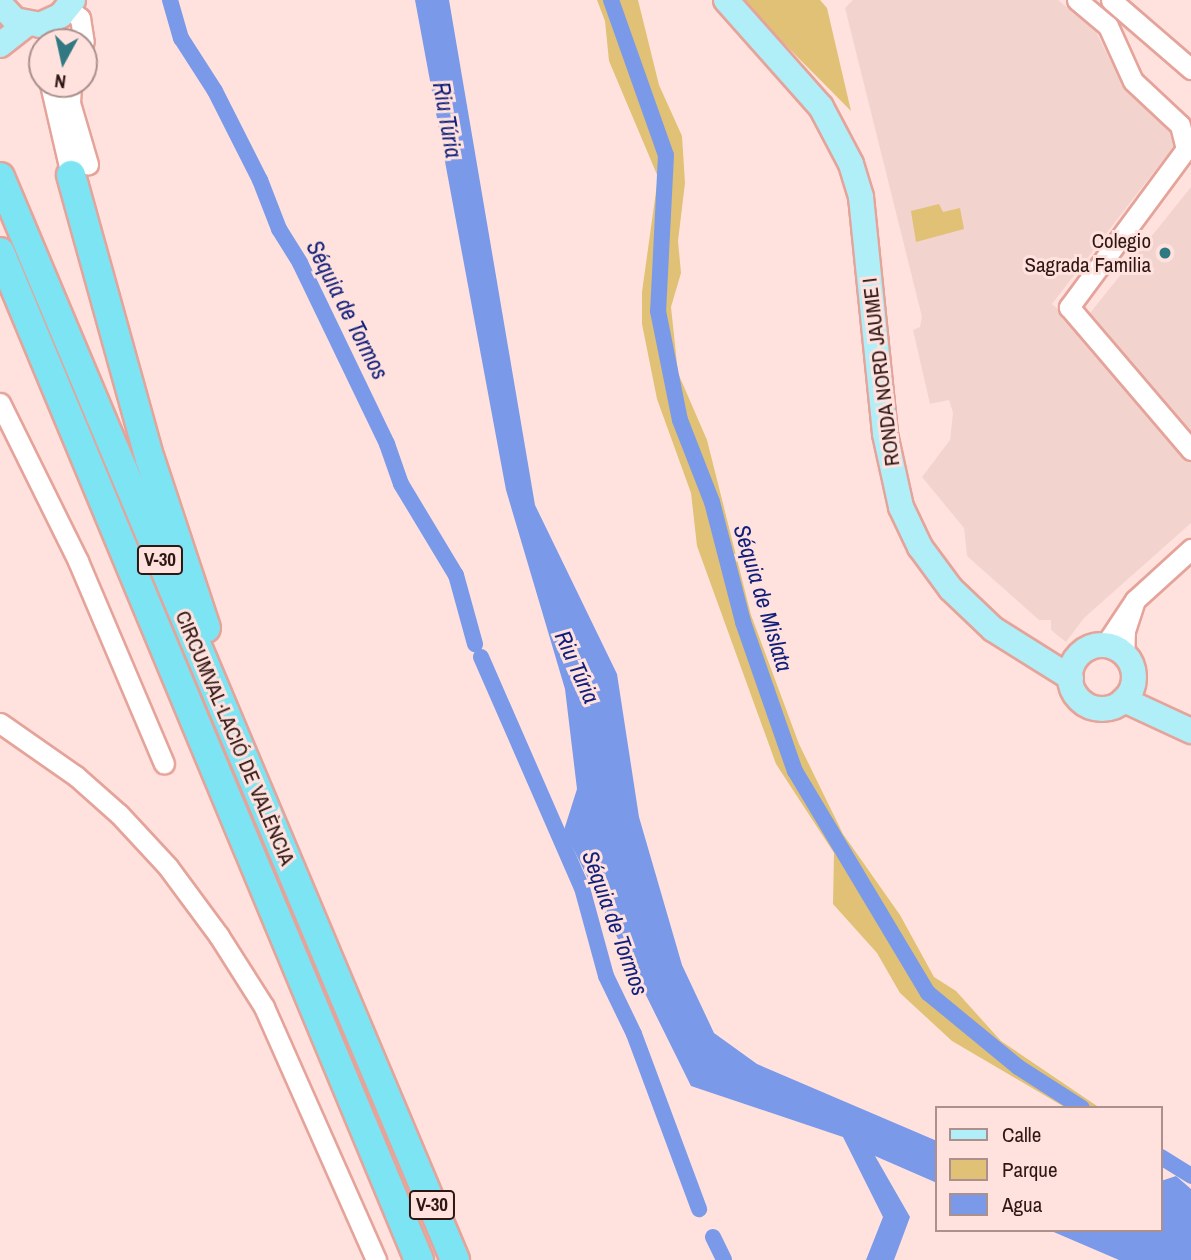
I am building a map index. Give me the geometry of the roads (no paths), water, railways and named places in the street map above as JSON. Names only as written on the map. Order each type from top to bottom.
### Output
[{"type":"highway","points":[[80,169],[150,459],[218,664],[321,943]]},
{"type":"highway","name":"CIRCUMVAL·LACIÓ DE VALÈNCIA","points":[[0,177],[456,1260]]},
{"type":"highway","name":"CIRCUMVAL·LACIÓ DE VALÈNCIA","points":[[0,252],[419,1260]]},
{"type":"main road","name":"RONDA NORD JAUME I","points":[[726,0],[784,61],[821,107],[851,164],[861,197],[885,434],[901,507],[920,547],[951,589],[993,629],[1073,669]]},
{"type":"main road","points":[[0,4],[16,20],[27,24]]},
{"type":"main road","points":[[0,45],[27,24],[61,18]]},
{"type":"main road","points":[[1121,656],[1134,681],[1124,700],[1110,708],[1088,705],[1079,698],[1073,669],[1093,646],[1121,656],[1182,726]]},
{"type":"main road","points":[[1124,700],[1182,726]]},
{"type":"street","points":[[1077,0],[1108,26],[1133,80],[1180,125],[1186,149],[1069,307],[1191,450]]},
{"type":"street","points":[[1108,26],[1116,6],[1191,68]]},
{"type":"street","points":[[61,18],[80,18],[82,28]]},
{"type":"street","points":[[55,98],[80,169]]},
{"type":"street","points":[[70,98],[80,169]]},
{"type":"street","points":[[0,403],[72,549],[164,764]]},
{"type":"street","points":[[1121,656],[1125,631],[1135,600],[1191,549]]},
{"type":"street","points":[[0,723],[76,776],[119,814],[168,867],[219,936],[264,1007],[376,1260]]},
{"type":"water","name":"Riu Túria","points":[[415,0],[449,0],[535,505],[617,674],[639,817],[682,965],[714,1033],[757,1064],[936,1141],[936,1183],[875,1156],[910,1217],[894,1260],[866,1260],[883,1217],[843,1137],[691,1086],[564,830],[577,789],[565,689],[506,490]]},
{"type":"water","points":[[1176,1176],[1191,1189],[1191,1260],[1119,1260],[1054,1232],[1163,1232],[1163,1180]]},
{"type":"waterway","name":"Séquia de Tormos","points":[[170,0],[181,38],[215,91],[260,180],[279,229],[300,263],[387,444],[401,484],[456,575],[475,644]]},
{"type":"waterway","name":"Séquia de Mislata","points":[[611,0],[666,155],[658,311],[680,420],[712,502],[743,622],[795,771],[928,993],[1018,1067],[1079,1106]]},
{"type":"waterway","name":"Séquia de Tormos","points":[[481,657],[582,888],[606,976],[634,1034],[699,1209]]},
{"type":"waterway","name":"Séquia de Mislata","points":[[1163,1158],[1191,1176]]},
{"type":"waterway","name":"Séquia de Tormos","points":[[713,1237],[724,1260]]},
{"type":"place","name":"Colegio Sagrada Familia","points":[[1165,253]]}]
